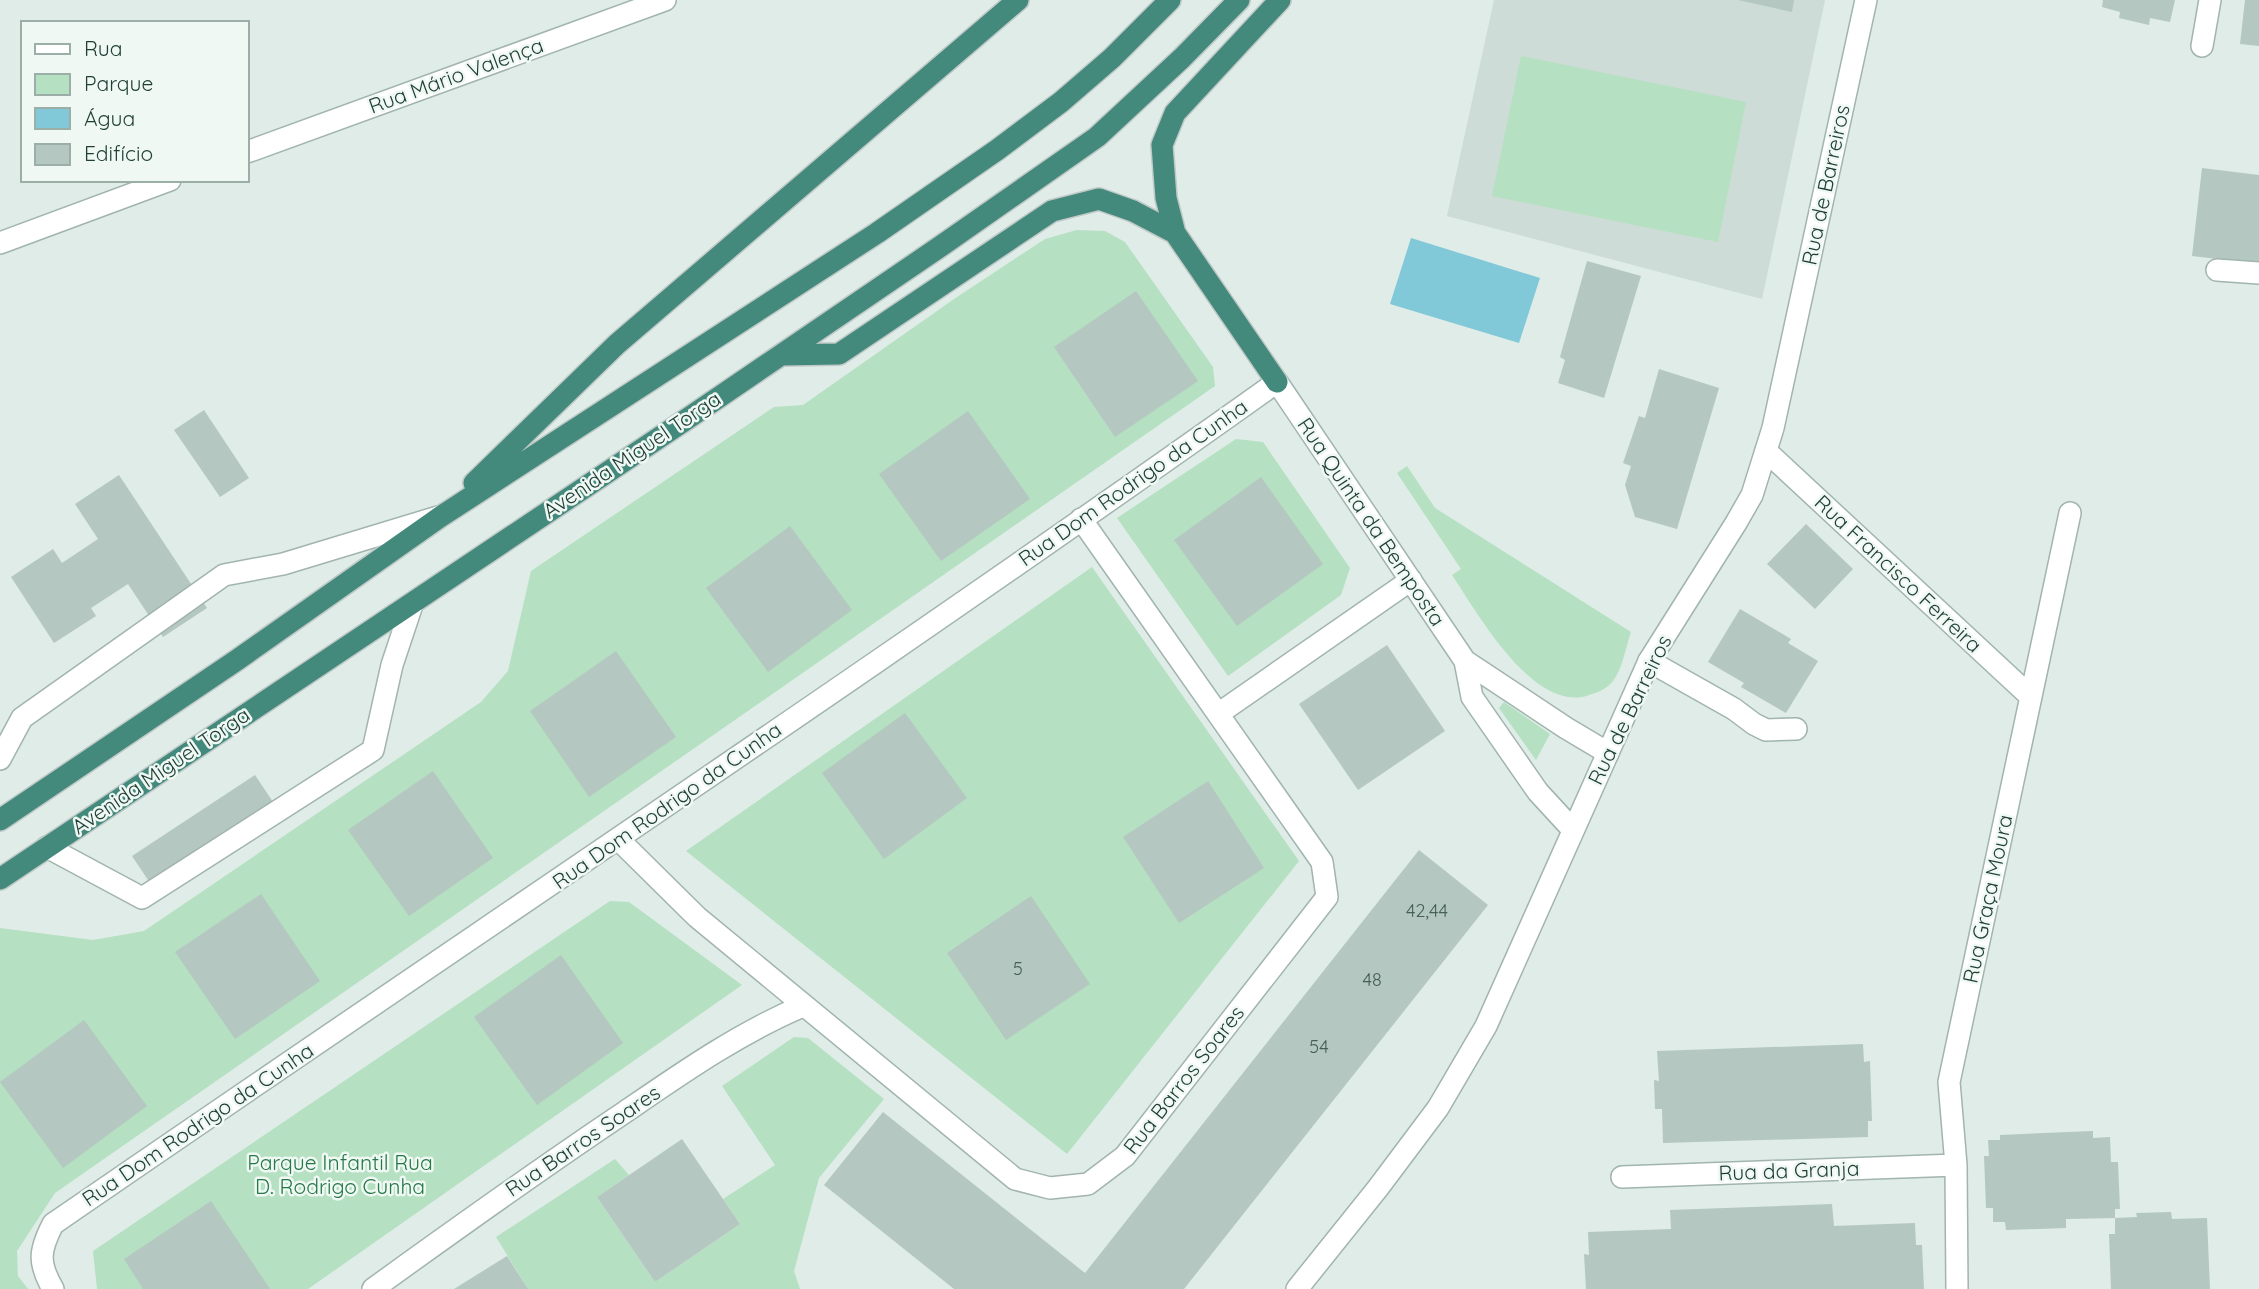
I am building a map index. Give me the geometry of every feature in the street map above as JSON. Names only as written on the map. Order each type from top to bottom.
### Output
[{"type":"highway","points":[[440,517],[617,344],[1018,0]]},
{"type":"highway","points":[[0,820],[237,660],[440,517],[877,233],[997,150],[1061,102],[1112,58],[1170,0]]},
{"type":"highway","name":"Avenida Miguel Torga","points":[[0,879],[412,605],[1097,137],[1165,75],[1239,0]]},
{"type":"highway","points":[[1278,382],[1175,233],[1166,198],[1162,145],[1175,113],[1280,0]]},
{"type":"highway","points":[[781,355],[839,354],[1052,211],[1098,199],[1133,211],[1175,233]]},
{"type":"street","name":"Rua Mário Valença","points":[[248,152],[665,0]]},
{"type":"street","name":"Rua de Barreiros","points":[[1297,1289],[1378,1188],[1448,1091],[1486,1026],[1649,661],[1752,495],[1773,428],[1866,0]]},
{"type":"street","points":[[2202,46],[2210,0]]},
{"type":"street","points":[[0,243],[165,182]]},
{"type":"street","points":[[2217,270],[2259,273]]},
{"type":"street","name":"Rua Dom Rodrigo da Cunha","points":[[53,1289],[41,1266],[43,1244],[53,1224],[414,976],[619,840],[1278,382]]},
{"type":"street","name":"Rua Quinta da Bemposta","points":[[1278,382],[1465,661],[1472,696],[1538,792],[1573,830]]},
{"type":"street","name":"Rua Francisco Ferreira","points":[[1766,451],[2031,697]]},
{"type":"street","name":"Rua Graça Moura","points":[[1957,1289],[1956,1165],[1949,1082],[2070,513]]},
{"type":"street","points":[[0,759],[22,718],[224,575],[283,564],[440,517]]},
{"type":"street","name":"Rua Barros Soares","points":[[619,840],[697,918],[1014,1179],[1050,1188],[1088,1184],[1125,1156],[1327,897],[1322,862],[1082,519]]},
{"type":"street","points":[[1218,714],[1411,580]]},
{"type":"street","points":[[47,847],[142,898],[373,750],[392,665],[412,605]]},
{"type":"street","name":"Rua Quinta da Bemposta","points":[[1465,661],[1608,753]]},
{"type":"street","points":[[1649,661],[1766,730],[1796,729]]},
{"type":"street","name":"Rua Barros Soares","points":[[373,1289],[544,1166],[687,1070],[764,1023],[803,1006]]},
{"type":"street","name":"Rua da Granja","points":[[1622,1177],[1956,1165]]},
{"type":"shaded area","points":[[1494,0],[1825,0],[1762,299],[1447,216]]},
{"type":"green space","points":[[1521,56],[1746,102],[1718,242],[1492,196]]},
{"type":"green space","points":[[1077,230],[1105,231],[1125,242],[1213,367],[1215,386],[55,1193],[17,1251],[18,1276],[28,1289],[0,1289],[0,928],[93,940],[144,931],[481,702],[508,671],[531,571],[774,407],[803,405],[1045,239]]},
{"type":"green space","points":[[1236,439],[1263,442],[1350,568],[1341,595],[1228,676],[1117,518]]},
{"type":"green space","points":[[1407,466],[1435,508],[1631,632],[1620,668],[1610,684],[1589,695],[1568,697],[1548,690],[1528,676],[1509,656],[1452,575],[1461,569],[1397,473]]},
{"type":"green space","points":[[1092,567],[1299,861],[1067,1154],[686,851]]},
{"type":"green space","points":[[1504,702],[1550,734],[1536,760],[1499,708]]},
{"type":"green space","name":"Parque Infantil Rua D. Rodrigo Cunha","points":[[610,901],[629,902],[742,985],[308,1289],[97,1289],[93,1251]]},
{"type":"green space","points":[[794,1037],[808,1038],[884,1099],[819,1178],[794,1271],[800,1289],[528,1289],[496,1237],[615,1159],[629,1175],[597,1197],[655,1282],[740,1224],[723,1199],[775,1165],[722,1086]]},
{"type":"water","points":[[1411,238],[1540,278],[1519,343],[1390,304]]},
{"type":"building","points":[[1738,0],[1794,0],[1792,12]]},
{"type":"building","points":[[2103,0],[2175,0],[2170,22],[2150,18],[2149,25],[2119,18],[2120,12],[2102,7]]},
{"type":"building","points":[[2245,0],[2259,0],[2259,46],[2240,44]]},
{"type":"building","points":[[2202,168],[2259,175],[2259,264],[2192,256]]},
{"type":"building","points":[[1587,261],[1641,276],[1604,398],[1558,383],[1565,360],[1560,357]]},
{"type":"building","points":[[1136,291],[1198,381],[1115,437],[1054,347]]},
{"type":"building","points":[[1659,369],[1719,388],[1677,529],[1635,517],[1625,485],[1631,466],[1623,463],[1639,416],[1645,418]]},
{"type":"building","points":[[204,410],[249,478],[220,497],[174,430]]},
{"type":"building","points":[[968,411],[1030,499],[941,561],[879,474]]},
{"type":"building","points":[[119,475],[207,608],[163,637],[128,584],[91,608],[96,616],[54,643],[11,577],[53,549],[62,563],[98,539],[75,504]]},
{"type":"building","points":[[1261,477],[1323,564],[1237,626],[1174,540]]},
{"type":"building","points":[[1806,524],[1853,569],[1815,609],[1767,564]]},
{"type":"building","points":[[790,526],[852,610],[768,672],[706,588]]},
{"type":"building","points":[[1740,609],[1791,639],[1788,643],[1818,661],[1786,713],[1741,687],[1744,683],[1708,662]]},
{"type":"building","points":[[1387,645],[1445,731],[1358,790],[1299,704]]},
{"type":"building","points":[[616,651],[676,737],[589,797],[530,711]]},
{"type":"building","points":[[905,713],[967,798],[884,859],[822,773]]},
{"type":"building","points":[[433,771],[493,858],[409,916],[348,830]]},
{"type":"building","points":[[255,775],[283,817],[160,898],[132,856]]},
{"type":"building","points":[[1208,781],[1264,868],[1179,923],[1123,837]]},
{"type":"building","points":[[1419,850],[1488,905],[1184,1289],[954,1289],[824,1185],[883,1112],[1085,1273]]},
{"type":"building","points":[[261,894],[320,981],[235,1039],[175,952]]},
{"type":"building","points":[[1031,896],[1090,984],[1006,1040],[947,953]]},
{"type":"building","points":[[561,955],[623,1043],[537,1105],[474,1017]]},
{"type":"building","points":[[84,1020],[147,1106],[63,1168],[0,1082]]},
{"type":"building","points":[[1863,1044],[1864,1062],[1870,1061],[1872,1121],[1868,1121],[1868,1137],[1663,1143],[1662,1109],[1655,1109],[1654,1080],[1659,1081],[1657,1051]]},
{"type":"building","points":[[2093,1131],[2093,1138],[2110,1137],[2111,1162],[2118,1162],[2120,1209],[2115,1209],[2115,1218],[2066,1219],[2066,1228],[2006,1230],[2005,1222],[1993,1222],[1993,1208],[1986,1208],[1984,1156],[1989,1156],[1988,1140],[2000,1140],[2000,1135]]},
{"type":"building","points":[[682,1139],[740,1224],[655,1282],[597,1197]]},
{"type":"building","points":[[211,1201],[270,1289],[143,1289],[124,1259]]},
{"type":"building","points":[[1832,1204],[1834,1226],[1915,1223],[1916,1245],[1922,1245],[1924,1289],[1586,1289],[1584,1254],[1589,1255],[1588,1232],[1671,1229],[1670,1210]]},
{"type":"building","points":[[2171,1212],[2172,1219],[2207,1218],[2210,1289],[2111,1289],[2109,1234],[2115,1234],[2115,1218],[2137,1217],[2136,1213]]},
{"type":"building","points":[[507,1256],[528,1289],[454,1289]]}]
